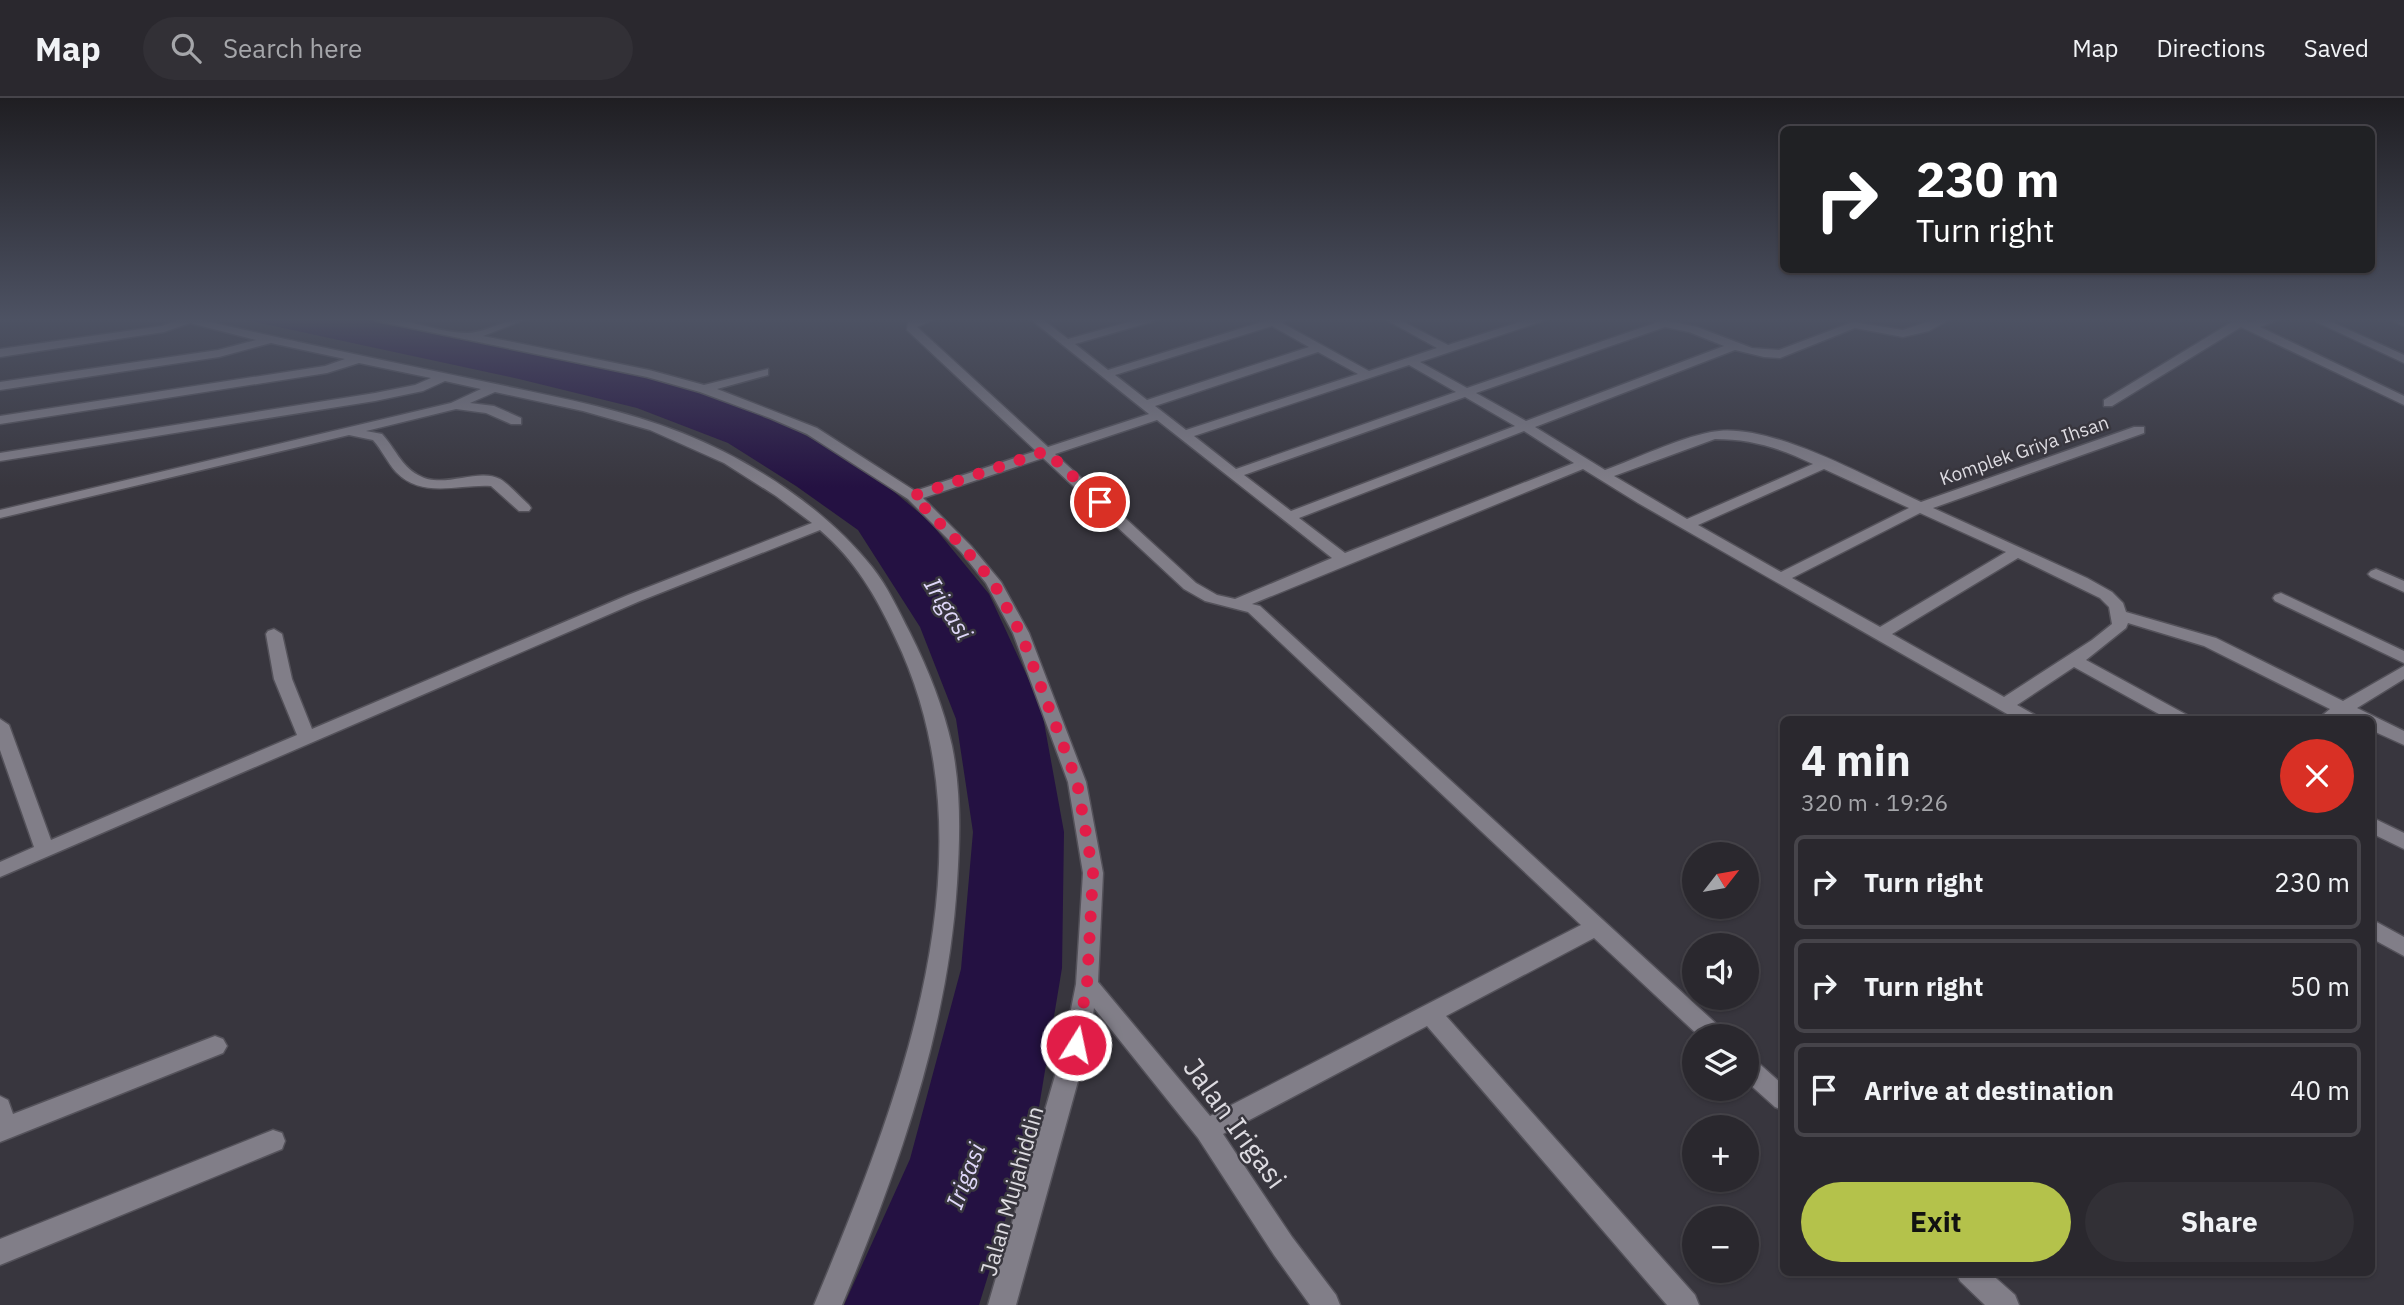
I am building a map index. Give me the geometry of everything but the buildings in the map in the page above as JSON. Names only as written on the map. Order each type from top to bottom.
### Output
[{"type":"street","points":[[0,386],[77,374]]},
{"type":"street","points":[[0,420],[293,374]]},
{"type":"street","points":[[431,374],[587,408],[684,438],[765,481],[820,525],[868,572],[921,673],[940,732],[950,808],[948,898],[933,1000],[906,1100],[870,1205],[828,1305]]},
{"type":"street","name":"Jalan Mujahiddin","points":[[645,374],[704,389],[812,431],[913,496],[993,582],[1021,634],[1048,700],[1077,782],[1093,873],[1087,984],[1070,1070],[1002,1305]]},
{"type":"street","points":[[704,389],[756,374]]},
{"type":"street","points":[[962,374],[1190,586],[1211,598],[1254,610],[1700,1024]]},
{"type":"street","points":[[1106,374],[1343,559]]},
{"type":"street","points":[[1146,405],[1239,374]]},
{"type":"street","points":[[1184,435],[1367,374]]},
{"type":"street","points":[[1433,374],[2024,716]]},
{"type":"street","points":[[1234,474],[1518,374]]},
{"type":"street","points":[[1288,517],[1660,374]]},
{"type":"street","points":[[2108,403],[2155,374]]},
{"type":"street","points":[[2349,374],[2404,401]]},
{"type":"street","points":[[0,457],[375,397],[419,388],[444,377]]},
{"type":"street","points":[[0,514],[454,406],[492,387]]},
{"type":"street","points":[[454,406],[489,409],[516,421]]},
{"type":"street","points":[[913,496],[1159,415]]},
{"type":"street","name":"Komplek Griya Ihsan","points":[[1781,578],[1921,507],[2139,430]]},
{"type":"street","points":[[344,433],[377,437],[400,470],[421,483],[442,487],[495,482],[524,508]]},
{"type":"street","points":[[1604,475],[1713,435],[1740,435],[1779,443],[2019,551],[2106,595],[2117,606],[2120,625],[2074,660],[2005,705]]},
{"type":"street","points":[[1235,605],[1584,463]]},
{"type":"street","points":[[1688,524],[1826,463]]},
{"type":"street","points":[[0,870],[635,598],[820,525]]},
{"type":"street","points":[[1880,634],[2019,551]]},
{"type":"street","points":[[2375,574],[2404,587]]},
{"type":"street","points":[[2281,598],[2404,657]]},
{"type":"street","points":[[2119,615],[2210,642],[2359,716]]},
{"type":"street","points":[[274,634],[283,679],[307,738]]},
{"type":"street","points":[[2074,660],[2176,716]]},
{"type":"street","points":[[2332,716],[2404,671]]},
{"type":"street","points":[[2375,724],[2404,739]]},
{"type":"street","points":[[0,725],[45,850]]},
{"type":"street","points":[[2375,826],[2404,842]]},
{"type":"street","points":[[1208,1130],[1596,927]]},
{"type":"street","points":[[2375,930],[2404,948]]},
{"type":"street","name":"Jalan Irigasi","points":[[1087,984],[1208,1130],[1283,1246],[1326,1305]]},
{"type":"street","points":[[1431,1015],[1685,1305]]},
{"type":"street","points":[[1,1122],[215,1046]]},
{"type":"street","points":[[1759,1078],[1780,1097]]},
{"type":"street","points":[[0,1252],[273,1141]]},
{"type":"street","points":[[1973,1276],[2004,1305]]},
{"type":"water","name":"Irigasi","points":[[497,374],[641,374],[695,388],[769,415],[868,470],[929,521],[989,594],[1041,706],[1064,832],[1062,968],[1038,1113],[979,1305],[844,1305],[910,1159],[961,969],[973,832],[956,719],[920,627],[858,530],[728,443],[637,408]]},
{"type":"route","points":[[1076,1045],[1087,984],[1093,873],[1077,782],[1021,634],[993,582],[913,496],[1046,451],[1100,502]]}]
